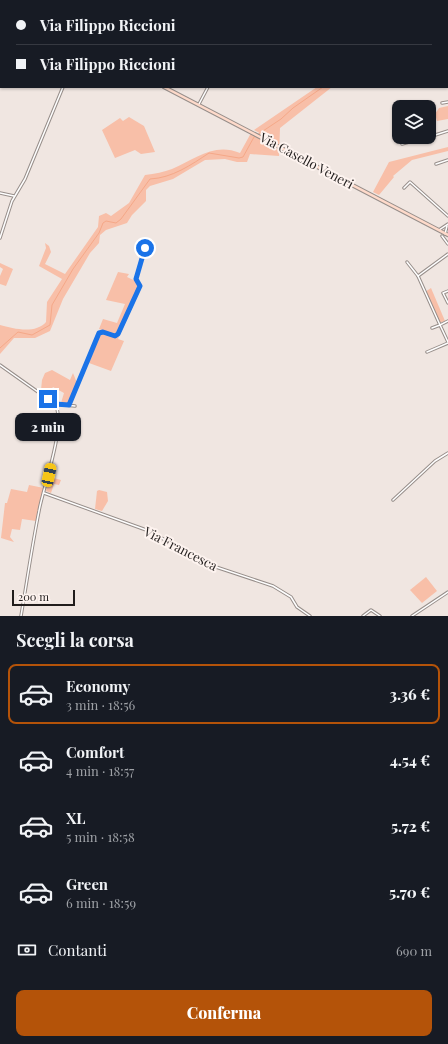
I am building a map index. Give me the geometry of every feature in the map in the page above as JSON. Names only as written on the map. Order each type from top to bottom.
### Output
[{"type":"street","points":[[0,238],[14,196],[25,179],[63,88]]},
{"type":"street","name":"Via Casello Veneri","points":[[166,88],[447,234]]},
{"type":"street","points":[[199,104],[207,88]]},
{"type":"street","points":[[442,103],[448,102]]},
{"type":"street","points":[[436,135],[448,131]]},
{"type":"street","points":[[436,164],[448,160]]},
{"type":"street","points":[[404,188],[410,182],[448,216]]},
{"type":"street","points":[[0,193],[14,196]]},
{"type":"street","points":[[439,230],[448,225]]},
{"type":"street","points":[[447,234],[448,225]]},
{"type":"street","points":[[442,236],[448,244]]},
{"type":"street","points":[[69,405],[99,333],[103,332],[115,336],[118,334],[140,286],[136,279],[145,248]]},
{"type":"street","points":[[418,276],[448,254]]},
{"type":"street","points":[[407,262],[418,276],[448,342],[428,352]]},
{"type":"street","points":[[448,291],[444,293],[448,303]]},
{"type":"street","points":[[432,328],[448,321]]},
{"type":"street","points":[[0,365],[55,404],[75,406]]},
{"type":"street","points":[[21,616],[38,512],[51,465],[59,416],[55,404]]},
{"type":"street","points":[[393,500],[435,461],[448,453]]},
{"type":"street","name":"Via Francesca","points":[[44,492],[145,529],[164,538],[210,565],[272,586],[291,597],[297,607],[310,616]]},
{"type":"street","points":[[412,616],[448,592]]},
{"type":"street","points":[[363,616],[371,610],[380,616]]},
{"type":"shaded area","points":[[316,88],[331,88],[280,128],[279,156],[250,154],[247,162],[237,162],[225,159],[205,160],[173,179],[150,186],[146,190],[146,201],[132,215],[127,223],[106,230],[100,235],[99,243],[90,253],[63,299],[50,331],[35,338],[14,338],[0,354],[0,325],[24,330],[37,328],[46,322],[47,302],[62,279],[39,266],[46,248],[45,243],[49,246],[51,252],[45,264],[65,274],[98,227],[99,216],[106,213],[111,216],[129,203],[145,175],[172,169],[205,153],[213,151],[222,149],[240,153],[251,133],[271,142],[271,139],[254,130]]},
{"type":"shaded area","points":[[448,106],[448,119],[437,121],[436,112],[439,108]]},
{"type":"shaded area","points":[[129,117],[144,126],[155,152],[141,154],[135,150],[115,158],[102,130],[120,118],[123,121]]},
{"type":"shaded area","points":[[448,147],[448,151],[412,160],[393,176],[394,177],[379,195],[373,192],[389,162]]},
{"type":"shaded area","points":[[0,263],[13,269],[6,286],[0,284],[0,276],[3,269],[0,267]]},
{"type":"shaded area","points":[[118,272],[129,274],[127,277],[142,284],[142,286],[118,339],[124,341],[111,371],[89,363],[102,330],[99,329],[103,319],[117,323],[125,304],[106,300]]},
{"type":"shaded area","points":[[431,288],[445,321],[439,323],[425,292]]},
{"type":"shaded area","points":[[52,370],[70,380],[73,373],[77,383],[68,404],[61,403],[64,393],[53,387],[49,393],[41,390],[42,380],[45,373]]},
{"type":"shaded area","points":[[50,477],[61,480],[59,485],[54,484],[51,493],[46,491]]},
{"type":"shaded area","points":[[29,485],[44,488],[36,521],[22,519],[20,530],[12,529],[10,537],[14,542],[1,538],[5,503],[7,503],[11,489],[27,492]]},
{"type":"shaded area","points":[[97,491],[107,492],[108,501],[102,511],[95,509]]},
{"type":"shaded area","points":[[426,577],[437,591],[422,603],[410,590]]},
{"type":"waterway","points":[[0,348],[18,332],[32,335],[50,325],[52,305],[73,269],[99,233],[103,223],[106,221],[116,223],[121,219],[150,179],[174,173],[209,153],[239,158],[243,157],[254,137],[281,119],[293,108],[322,88]]},
{"type":"route","points":[[48,399],[55,404],[69,405],[99,333],[102,331],[117,336],[140,286],[136,279],[145,248]]}]
